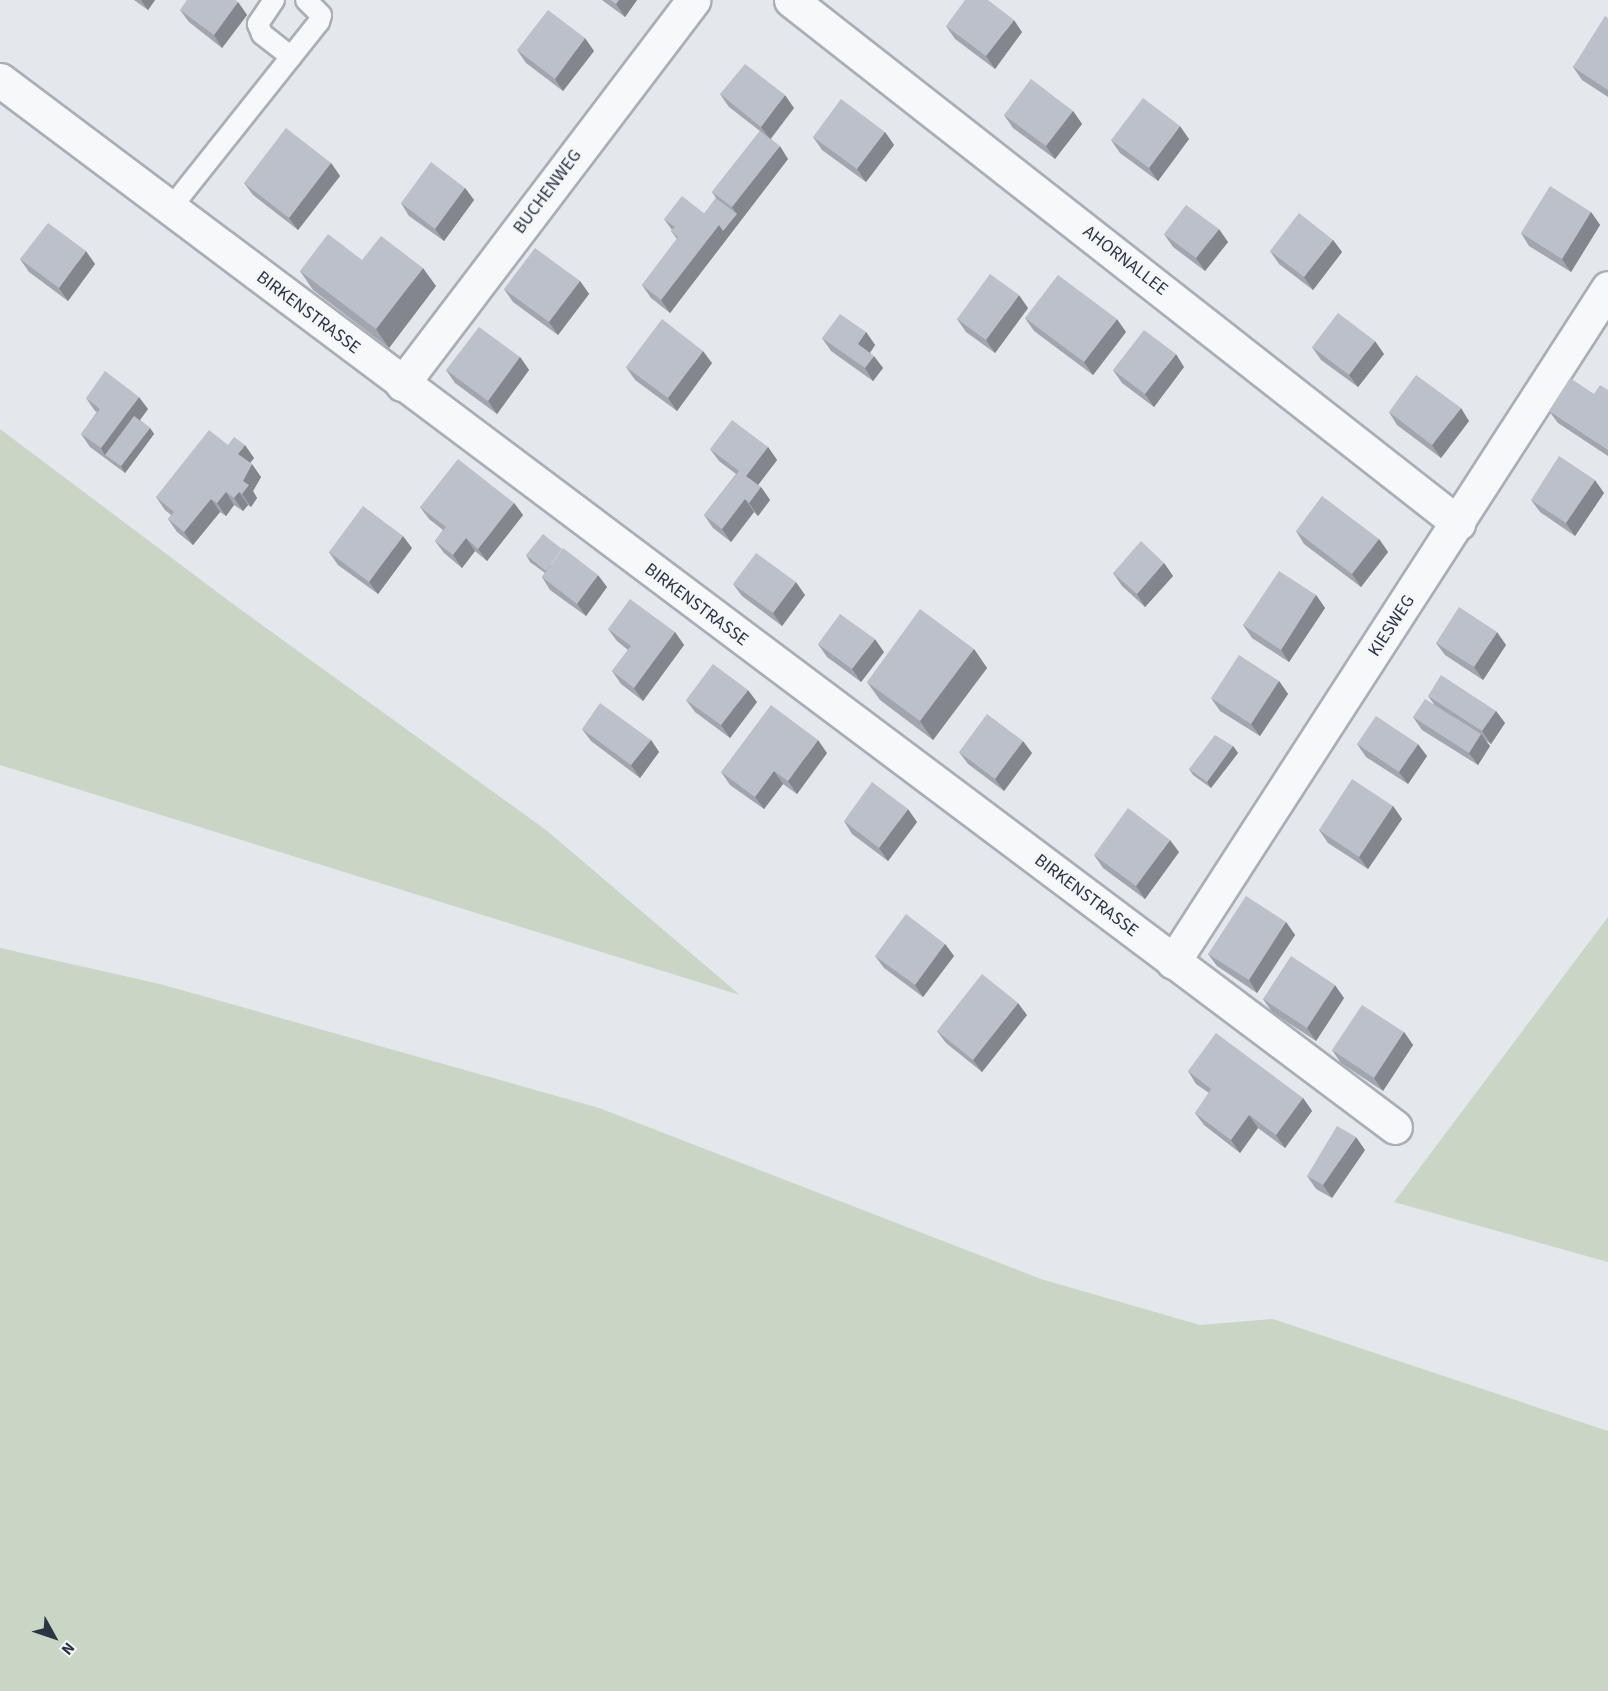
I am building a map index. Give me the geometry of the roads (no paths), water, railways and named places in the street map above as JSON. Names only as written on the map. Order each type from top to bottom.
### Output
[{"type":"street","name":"BUCHENWEG","points":[[402,384],[694,0]]},
{"type":"street","name":"AHORNALLEE","points":[[810,5],[1458,523]]},
{"type":"street","name":"BIRKENSTRASSE","points":[[0,80],[402,384],[1395,1127]]},
{"type":"street","name":"KIESWEG","points":[[1173,962],[1608,288]]},
{"type":"lane","points":[[274,0],[258,24],[262,34],[291,57]]},
{"type":"lane","points":[[170,209],[291,57],[321,15],[306,0]]}]
